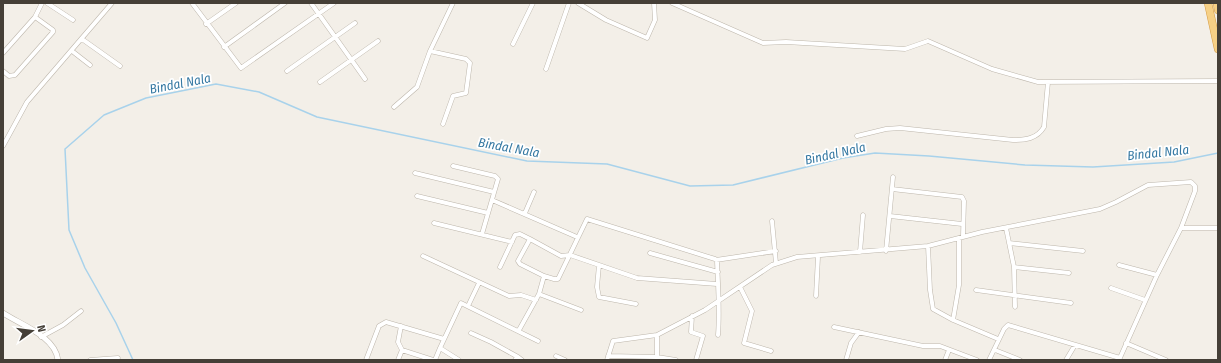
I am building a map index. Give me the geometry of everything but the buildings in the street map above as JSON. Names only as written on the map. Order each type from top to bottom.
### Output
[{"type":"highway","points":[[1208,3],[1218,49]]},
{"type":"highway","points":[[1216,3],[1218,10]]},
{"type":"street","points":[[3,53],[35,17],[42,3]]},
{"type":"street","points":[[47,3],[73,20]]},
{"type":"street","points":[[3,146],[27,102],[112,3]]},
{"type":"street","points":[[192,3],[238,66],[242,68],[334,3]]},
{"type":"street","points":[[206,24],[236,3]]},
{"type":"street","points":[[224,47],[285,3]]},
{"type":"street","points":[[311,3],[334,37],[366,79]]},
{"type":"street","points":[[394,108],[417,87],[430,51],[453,3]]},
{"type":"street","points":[[513,44],[533,3]]},
{"type":"street","points":[[546,69],[569,3]]},
{"type":"street","points":[[578,3],[606,20],[647,38],[655,20],[654,3]]},
{"type":"street","points":[[672,3],[750,38],[767,44],[786,42],[905,49],[928,41],[1009,75],[1031,81],[1218,81]]},
{"type":"street","points":[[3,71],[9,76],[15,75],[53,32],[52,29],[35,17]]},
{"type":"street","points":[[287,71],[334,37],[355,24]]},
{"type":"street","points":[[82,39],[120,66]]},
{"type":"street","points":[[320,82],[378,41]]},
{"type":"street","points":[[72,51],[90,65]]},
{"type":"street","points":[[430,51],[466,59],[470,63],[466,93],[453,96],[443,124]]},
{"type":"street","points":[[857,136],[886,129],[900,128],[1013,140],[1030,139],[1040,133],[1044,127],[1048,82]]},
{"type":"street","points":[[452,166],[496,177],[498,179],[482,234]]},
{"type":"street","points":[[415,173],[494,192]]},
{"type":"street","points":[[886,251],[893,177]]},
{"type":"street","points":[[676,360],[657,357],[607,358],[613,341],[657,335],[705,310],[776,263],[797,257],[818,257],[928,246],[961,237],[1056,216],[1100,208],[1116,202],[1148,185],[1191,182],[1195,186],[1195,191],[1181,228],[1145,300],[1119,359],[1086,346],[1075,345],[1012,325],[1005,327],[989,360]]},
{"type":"street","points":[[892,189],[962,197],[964,201],[959,285],[953,320]]},
{"type":"street","points":[[525,213],[534,192]]},
{"type":"street","points":[[417,196],[488,213]]},
{"type":"street","points":[[492,200],[525,213],[577,237]]},
{"type":"street","points":[[860,252],[862,215]]},
{"type":"street","points":[[890,216],[962,224]]},
{"type":"street","points":[[530,239],[518,261],[544,276],[558,278],[585,221],[589,219],[716,260],[776,251]]},
{"type":"street","points":[[772,221],[776,263]]},
{"type":"street","points":[[434,223],[512,242]]},
{"type":"street","points":[[1006,228],[1014,267],[1015,308]]},
{"type":"street","points":[[1181,228],[1218,228]]},
{"type":"street","points":[[500,268],[514,236],[518,234],[561,256],[570,255],[642,278],[717,284]]},
{"type":"street","points":[[1009,243],[1083,252]]},
{"type":"street","points":[[928,246],[932,305],[935,310],[953,320],[998,339]]},
{"type":"street","points":[[650,253],[718,272]]},
{"type":"street","points":[[423,256],[509,296],[520,295],[536,300]]},
{"type":"street","points":[[816,296],[818,257]]},
{"type":"street","points":[[716,260],[718,272],[717,284],[720,299],[718,335]]},
{"type":"street","points":[[599,265],[597,287],[599,297],[636,304]]},
{"type":"street","points":[[1119,265],[1157,275]]},
{"type":"street","points":[[1014,267],[1069,273]]},
{"type":"street","points":[[519,330],[539,294],[544,276]]},
{"type":"street","points":[[468,306],[480,283]]},
{"type":"street","points":[[740,287],[752,311],[744,343],[771,351]]},
{"type":"street","points":[[1111,288],[1145,300]]},
{"type":"street","points":[[976,290],[1015,294],[1071,303]]},
{"type":"street","points":[[539,294],[581,310]]},
{"type":"street","points":[[401,326],[398,342],[402,350],[434,360],[459,304],[468,306],[519,330],[538,341]]},
{"type":"street","points":[[41,337],[63,325],[81,311]]},
{"type":"street","points":[[3,313],[41,337],[55,349],[58,360]]},
{"type":"street","points":[[692,316],[691,332],[703,336],[696,360]]},
{"type":"street","points":[[366,360],[381,324],[386,322],[444,339]]},
{"type":"street","points":[[834,327],[923,346],[940,346],[977,360]]},
{"type":"street","points":[[846,360],[851,343],[859,332]]},
{"type":"street","points":[[470,334],[491,342],[516,359],[522,360]]},
{"type":"street","points":[[657,335],[657,357]]},
{"type":"street","points":[[1126,343],[1166,360]]},
{"type":"street","points":[[1066,360],[1075,345]]},
{"type":"street","points":[[440,348],[459,360]]},
{"type":"street","points":[[398,360],[402,350]]},
{"type":"street","points":[[945,360],[949,350]]},
{"type":"street","points":[[995,350],[1020,360]]},
{"type":"street","points":[[556,356],[565,360]]},
{"type":"street","points":[[90,360],[118,358]]},
{"type":"waterway","name":"Bindal Nala","points":[[133,360],[116,323],[85,268],[69,230],[65,149],[104,115],[146,98],[216,84],[259,92],[317,117],[527,161],[607,164],[690,186],[733,185],[843,158],[875,153],[929,156],[1025,165],[1093,167],[1174,162],[1218,153]]}]
